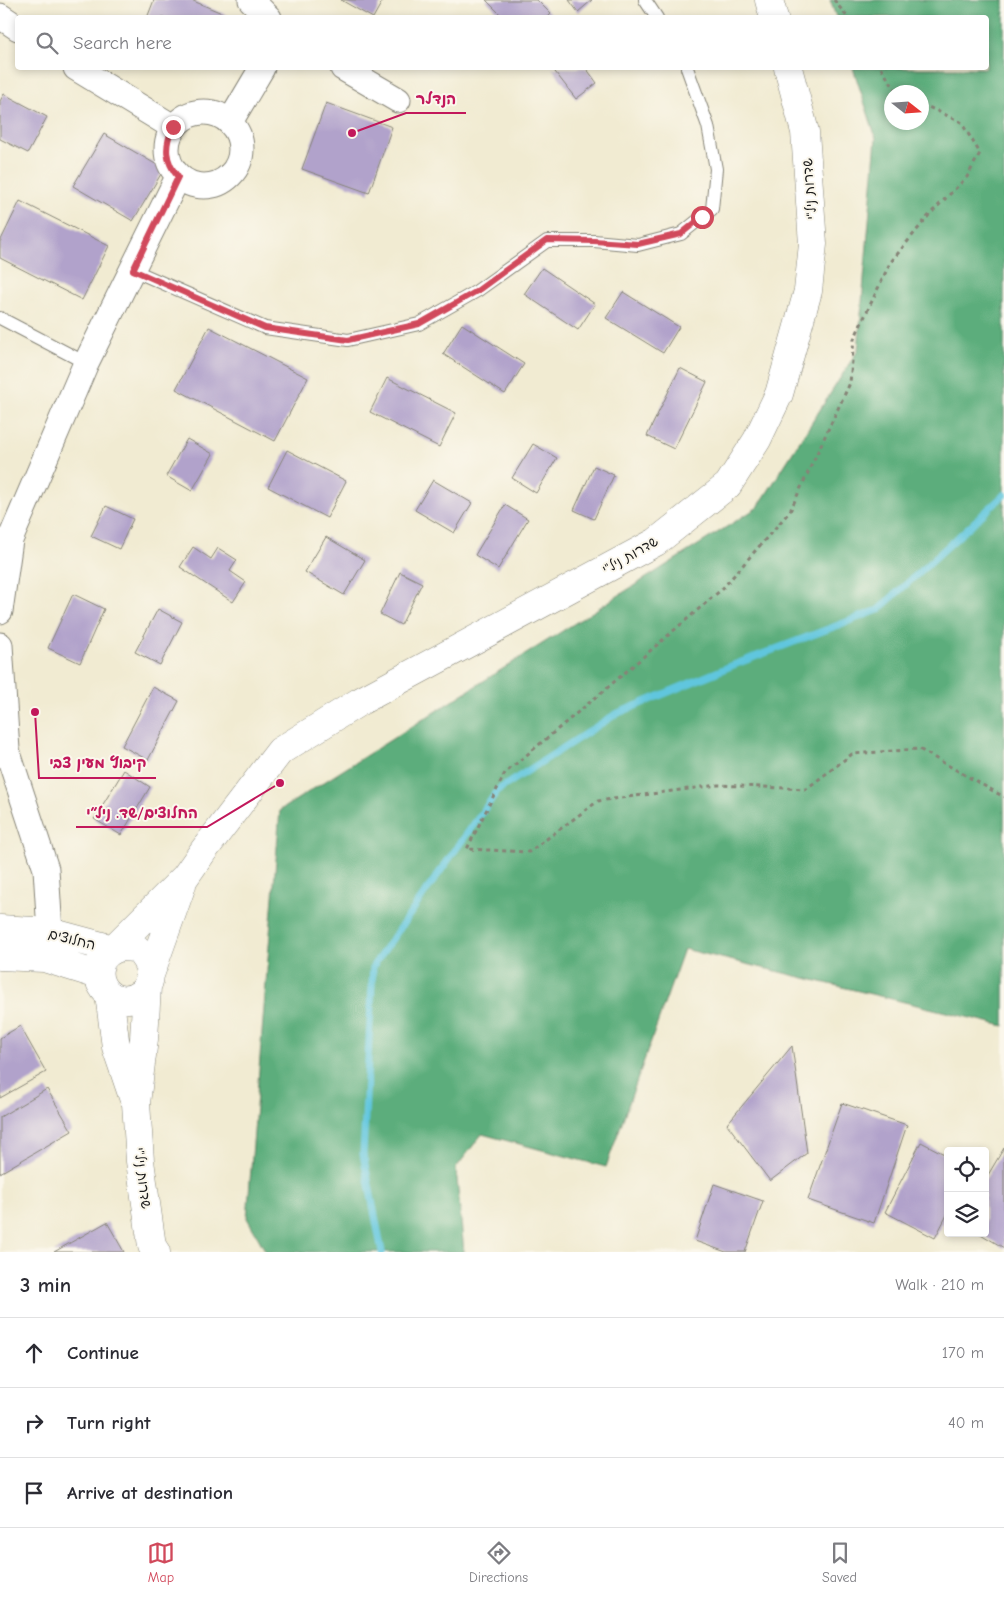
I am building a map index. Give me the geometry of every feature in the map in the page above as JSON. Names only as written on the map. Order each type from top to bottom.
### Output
[{"type":"street","points":[[251,0],[266,15]]},
{"type":"street","points":[[769,0],[773,15]]},
{"type":"street","points":[[0,16],[15,26]]},
{"type":"street","points":[[79,70],[173,127]]},
{"type":"street","points":[[230,122],[261,70]]},
{"type":"street","points":[[346,70],[398,100]]},
{"type":"street","name":"שדרות ניל\"י","points":[[113,950],[185,876],[280,751],[359,702],[656,542],[728,485],[757,440],[779,394],[808,291],[813,244],[805,132],[789,70]]},
{"type":"street","points":[[207,111],[220,114],[230,122],[237,131],[242,148],[238,166],[232,175],[222,182],[211,186],[188,183],[178,177],[172,168],[166,148],[168,137],[173,127],[182,118],[194,113],[207,111]]},
{"type":"street","points":[[0,611],[10,540],[86,362],[178,177]]},
{"type":"street","points":[[0,645],[4,750],[46,868],[47,945]]},
{"type":"street","name":"שדרות ניל\"י","points":[[156,1252],[152,1246],[140,1161],[136,1103],[149,980],[185,876]]},
{"type":"street","name":"החלוצים","points":[[0,929],[47,945],[113,950]]},
{"type":"street","name":"החלוצים","points":[[0,956],[47,945],[104,984]]},
{"type":"street","points":[[136,948],[147,960],[149,980],[138,996],[123,1000],[104,984],[102,960],[113,950],[136,948]]},
{"type":"street","name":"שדרות ניל\"י","points":[[104,984],[116,1047],[136,1103]]},
{"type":"lane","points":[[645,0],[655,15]]},
{"type":"lane","points":[[133,270],[265,328],[348,340],[419,324],[477,291],[547,240],[638,244],[681,234],[712,208],[716,169],[708,126],[688,70]]},
{"type":"lane","points":[[0,318],[86,362]]},
{"type":"path","points":[[834,0],[846,15]]},
{"type":"path","points":[[882,70],[892,85]]},
{"type":"path","points":[[929,107],[961,122],[980,152],[967,177],[930,214],[890,263],[854,339],[850,383],[790,511],[722,589],[608,688],[505,773],[467,848],[529,852],[598,801],[718,785],[806,789],[852,754],[919,749],[1004,797]]},
{"type":"green space","points":[[830,0],[1004,0],[1004,1026],[684,949],[606,1167],[482,1134],[456,1168],[464,1252],[266,1252],[247,1218],[280,810],[758,507],[858,350],[876,138],[854,70],[989,70],[989,15],[835,15]]},
{"type":"building","points":[[154,0],[191,0],[227,15],[148,15]]},
{"type":"building","points":[[341,0],[383,0],[375,15],[368,15]]},
{"type":"building","points":[[486,0],[537,0],[551,14],[550,15],[501,15]]},
{"type":"building","points":[[569,0],[592,0],[578,12]]},
{"type":"building","points":[[554,70],[587,70],[597,83],[576,99]]},
{"type":"building","points":[[4,94],[47,117],[28,153],[0,139],[0,101]]},
{"type":"building","points":[[326,103],[392,127],[369,193],[302,169]]},
{"type":"building","points":[[104,134],[164,169],[133,221],[73,186]]},
{"type":"building","points":[[20,201],[109,246],[82,300],[0,258],[0,242]]},
{"type":"building","points":[[542,268],[595,304],[578,330],[524,294]]},
{"type":"building","points":[[623,292],[679,327],[663,353],[606,318]]},
{"type":"building","points":[[462,324],[524,364],[505,394],[443,354]]},
{"type":"building","points":[[209,327],[308,378],[275,441],[176,389]]},
{"type":"building","points":[[680,368],[707,382],[674,449],[647,436]]},
{"type":"building","points":[[387,378],[456,413],[439,447],[370,412]]},
{"type":"building","points":[[187,439],[213,454],[192,491],[166,476]]},
{"type":"building","points":[[533,444],[557,458],[536,493],[512,478]]},
{"type":"building","points":[[287,450],[346,481],[327,518],[268,487]]},
{"type":"building","points":[[594,466],[614,475],[594,519],[574,510]]},
{"type":"building","points":[[433,480],[472,503],[454,533],[415,510]]},
{"type":"building","points":[[505,505],[528,519],[498,569],[475,555]]},
{"type":"building","points":[[106,506],[133,519],[119,549],[91,536]]},
{"type":"building","points":[[326,537],[365,560],[344,595],[305,572]]},
{"type":"building","points":[[193,547],[211,559],[218,548],[237,560],[230,571],[246,582],[233,602],[180,567]]},
{"type":"building","points":[[400,572],[422,583],[401,625],[380,614]]},
{"type":"building","points":[[73,594],[104,609],[80,663],[48,648]]},
{"type":"building","points":[[158,609],[182,622],[160,665],[135,652]]},
{"type":"building","points":[[153,687],[179,701],[148,760],[122,746]]},
{"type":"building","points":[[124,770],[150,787],[121,835],[94,819]]},
{"type":"building","points":[[20,1026],[46,1072],[0,1098],[0,1038]]},
{"type":"building","points":[[792,1046],[807,1153],[770,1181],[727,1124]]},
{"type":"building","points":[[47,1089],[72,1131],[0,1173],[0,1117]]},
{"type":"building","points":[[842,1103],[907,1125],[874,1223],[808,1200]]},
{"type":"building","points":[[921,1142],[944,1154],[944,1221],[935,1238],[885,1212]]},
{"type":"building","points":[[1004,1148],[1004,1248],[986,1237],[989,1237],[989,1173]]},
{"type":"building","points":[[714,1184],[763,1201],[745,1252],[726,1252],[695,1241]]},
{"type":"building","points":[[107,1222],[124,1252],[54,1252]]},
{"type":"waterway","points":[[382,1252],[363,1154],[373,966],[498,790],[616,714],[731,666],[878,610],[1004,495]]},
{"type":"place","name":"הנדלר","points":[[352,133]]},
{"type":"place","name":"קיבוץ מעין צבי","points":[[35,712]]},
{"type":"place","name":"החלוצים/שד. ניל״י","points":[[280,783]]},
{"type":"route","points":[[173,127],[168,137],[166,148],[172,168],[178,177],[133,270],[265,328],[348,340],[419,324],[477,291],[547,240],[638,244],[681,234],[702,217]]}]
